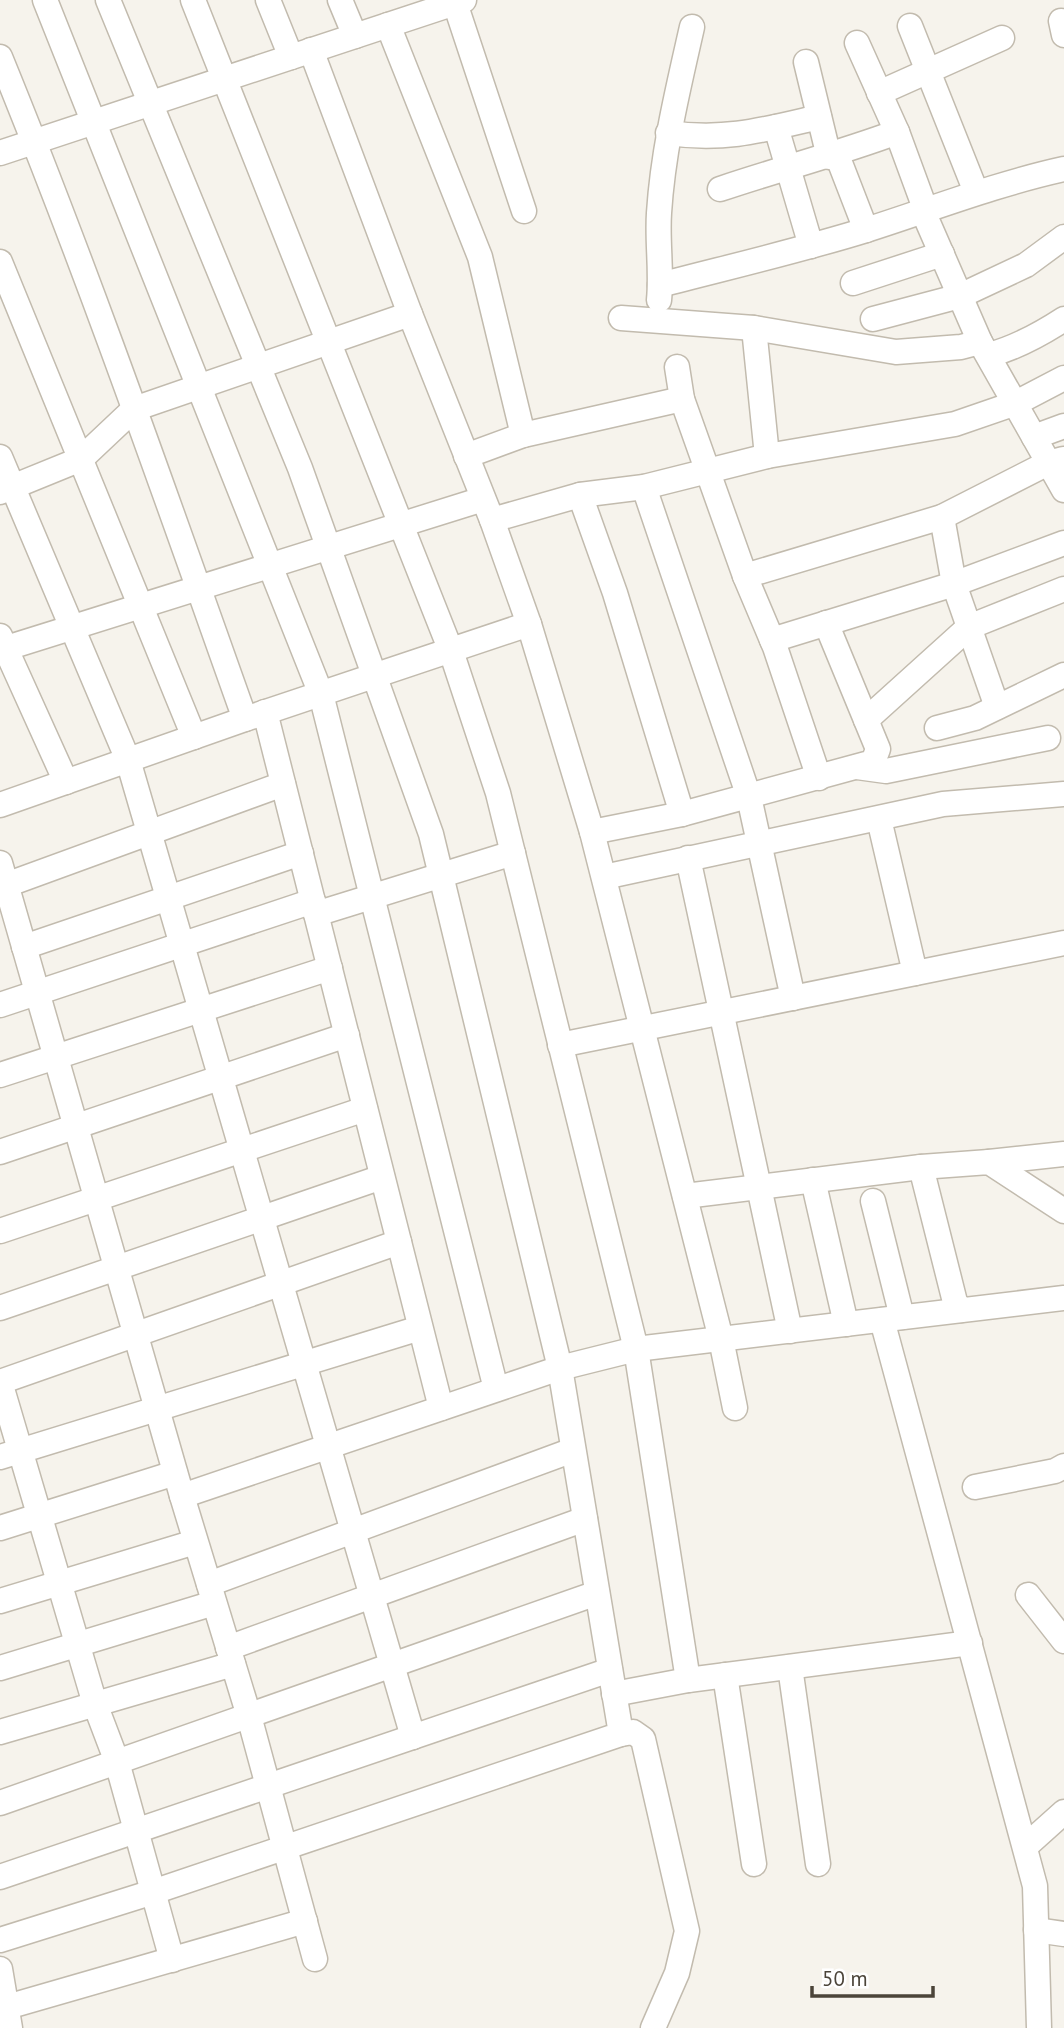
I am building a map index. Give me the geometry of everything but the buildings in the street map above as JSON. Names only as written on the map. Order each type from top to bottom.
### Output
[{"type":"street","points":[[45,0],[321,694],[496,1389]]},
{"type":"street","points":[[108,0],[300,468],[431,834],[560,1368],[621,1734]]},
{"type":"street","points":[[193,0],[451,650],[498,793],[636,1349],[688,1680]]},
{"type":"street","points":[[268,0],[301,53],[410,314],[488,510],[529,625],[604,877],[721,1339],[735,1408]]},
{"type":"street","points":[[340,0],[355,36]]},
{"type":"street","points":[[0,153],[355,36],[401,14],[459,1],[524,211]]},
{"type":"street","points":[[401,14],[480,257],[523,435]]},
{"type":"street","points":[[910,26],[976,192]]},
{"type":"street","points":[[656,321],[660,285],[659,215],[668,133],[692,27]]},
{"type":"street","points":[[879,93],[1002,38]]},
{"type":"street","points":[[857,43],[897,132],[926,211],[926,218],[960,296],[1034,437],[1056,461],[1064,489]]},
{"type":"street","points":[[0,57],[34,141],[199,590],[283,785],[441,1408]]},
{"type":"street","points":[[806,61],[819,117],[866,230]]},
{"type":"street","points":[[668,133],[695,137],[747,135],[819,117]]},
{"type":"street","points":[[776,127],[811,246]]},
{"type":"street","points":[[720,189],[788,166],[833,155],[897,132]]},
{"type":"street","points":[[660,285],[811,246],[926,211],[976,192],[1064,169]]},
{"type":"street","points":[[873,319],[960,296],[1026,265],[1064,237]]},
{"type":"street","points":[[853,283],[942,254]]},
{"type":"street","points":[[0,262],[194,737]]},
{"type":"street","points":[[6,489],[81,459],[134,409],[410,314]]},
{"type":"street","points":[[621,318],[754,328],[896,352],[961,347],[1000,352],[1046,331],[1064,319]]},
{"type":"street","points":[[754,328],[766,456]]},
{"type":"street","points":[[677,367],[682,399],[745,576],[772,640],[819,778]]},
{"type":"street","points":[[66,782],[2,645],[73,628],[402,527],[488,510],[644,487],[766,456],[955,424],[1016,403],[1064,378]]},
{"type":"street","points":[[466,456],[523,435],[682,399]]},
{"type":"street","points":[[1034,437],[1064,426]]},
{"type":"street","points":[[0,457],[6,489],[73,628],[128,760],[412,1737]]},
{"type":"street","points":[[745,576],[942,517],[1056,461]]},
{"type":"street","points":[[644,487],[749,797],[793,998]]},
{"type":"street","points":[[580,495],[615,593],[682,814]]},
{"type":"street","points":[[942,517],[954,584],[997,707]]},
{"type":"street","points":[[772,640],[954,584],[1064,543]]},
{"type":"street","points":[[866,720],[969,627],[1064,589]]},
{"type":"street","points":[[592,832],[682,814],[873,762],[878,749],[826,623]]},
{"type":"street","points":[[0,805],[255,715],[529,625]]},
{"type":"street","points":[[937,728],[975,718],[1064,675]]},
{"type":"street","points":[[858,767],[886,771],[1048,738]]},
{"type":"street","points":[[283,785],[150,833],[3,874],[9,926],[24,947],[178,1485],[249,1716],[315,1959]]},
{"type":"street","points":[[604,877],[943,804],[1064,794]]},
{"type":"street","points":[[879,819],[915,973]]},
{"type":"street","points":[[24,947],[300,853]]},
{"type":"street","points":[[0,1005],[182,944],[314,907],[373,897],[513,853]]},
{"type":"street","points":[[688,858],[790,1331]]},
{"type":"street","points":[[560,1045],[1064,943]]},
{"type":"street","points":[[0,1075],[330,968]]},
{"type":"street","points":[[0,1152],[346,1035]]},
{"type":"street","points":[[0,1231],[365,1109]]},
{"type":"street","points":[[685,1196],[921,1167],[1064,1154]]},
{"type":"street","points":[[989,1162],[1064,1211]]},
{"type":"street","points":[[921,1167],[955,1302],[961,1310]]},
{"type":"street","points":[[0,1308],[382,1177]]},
{"type":"street","points":[[813,1181],[846,1324]]},
{"type":"street","points":[[873,1201],[892,1319],[970,1643],[1035,1885],[1038,2028]]},
{"type":"street","points":[[172,1961],[117,1762],[95,1704],[40,1516],[10,1454],[0,1382],[399,1242]]},
{"type":"street","points":[[0,1528],[328,1447],[560,1368],[636,1349],[1064,1298]]},
{"type":"street","points":[[10,1454],[420,1328]]},
{"type":"street","points":[[0,1668],[78,1645],[211,1593],[353,1531],[573,1450]]},
{"type":"street","points":[[975,1487],[1055,1471],[1064,1466]]},
{"type":"street","points":[[0,1732],[95,1704],[231,1656],[372,1596],[585,1519]]},
{"type":"street","points":[[0,1601],[195,1542]]},
{"type":"street","points":[[0,1803],[597,1593]]},
{"type":"street","points":[[1028,1595],[1064,1641]]},
{"type":"street","points":[[0,1877],[412,1737],[612,1682],[688,1680],[970,1643]]},
{"type":"street","points":[[790,1667],[818,1864]]},
{"type":"street","points":[[725,1675],[754,1864]]},
{"type":"street","points":[[0,1940],[153,1892],[621,1734],[634,1732],[643,1739],[687,1931],[677,1973],[653,2028]]},
{"type":"street","points":[[1026,1846],[1064,1812]]},
{"type":"street","points":[[0,1969],[9,2017],[172,1961],[305,1921]]},
{"type":"street","points":[[1036,1930],[1064,1934]]}]
